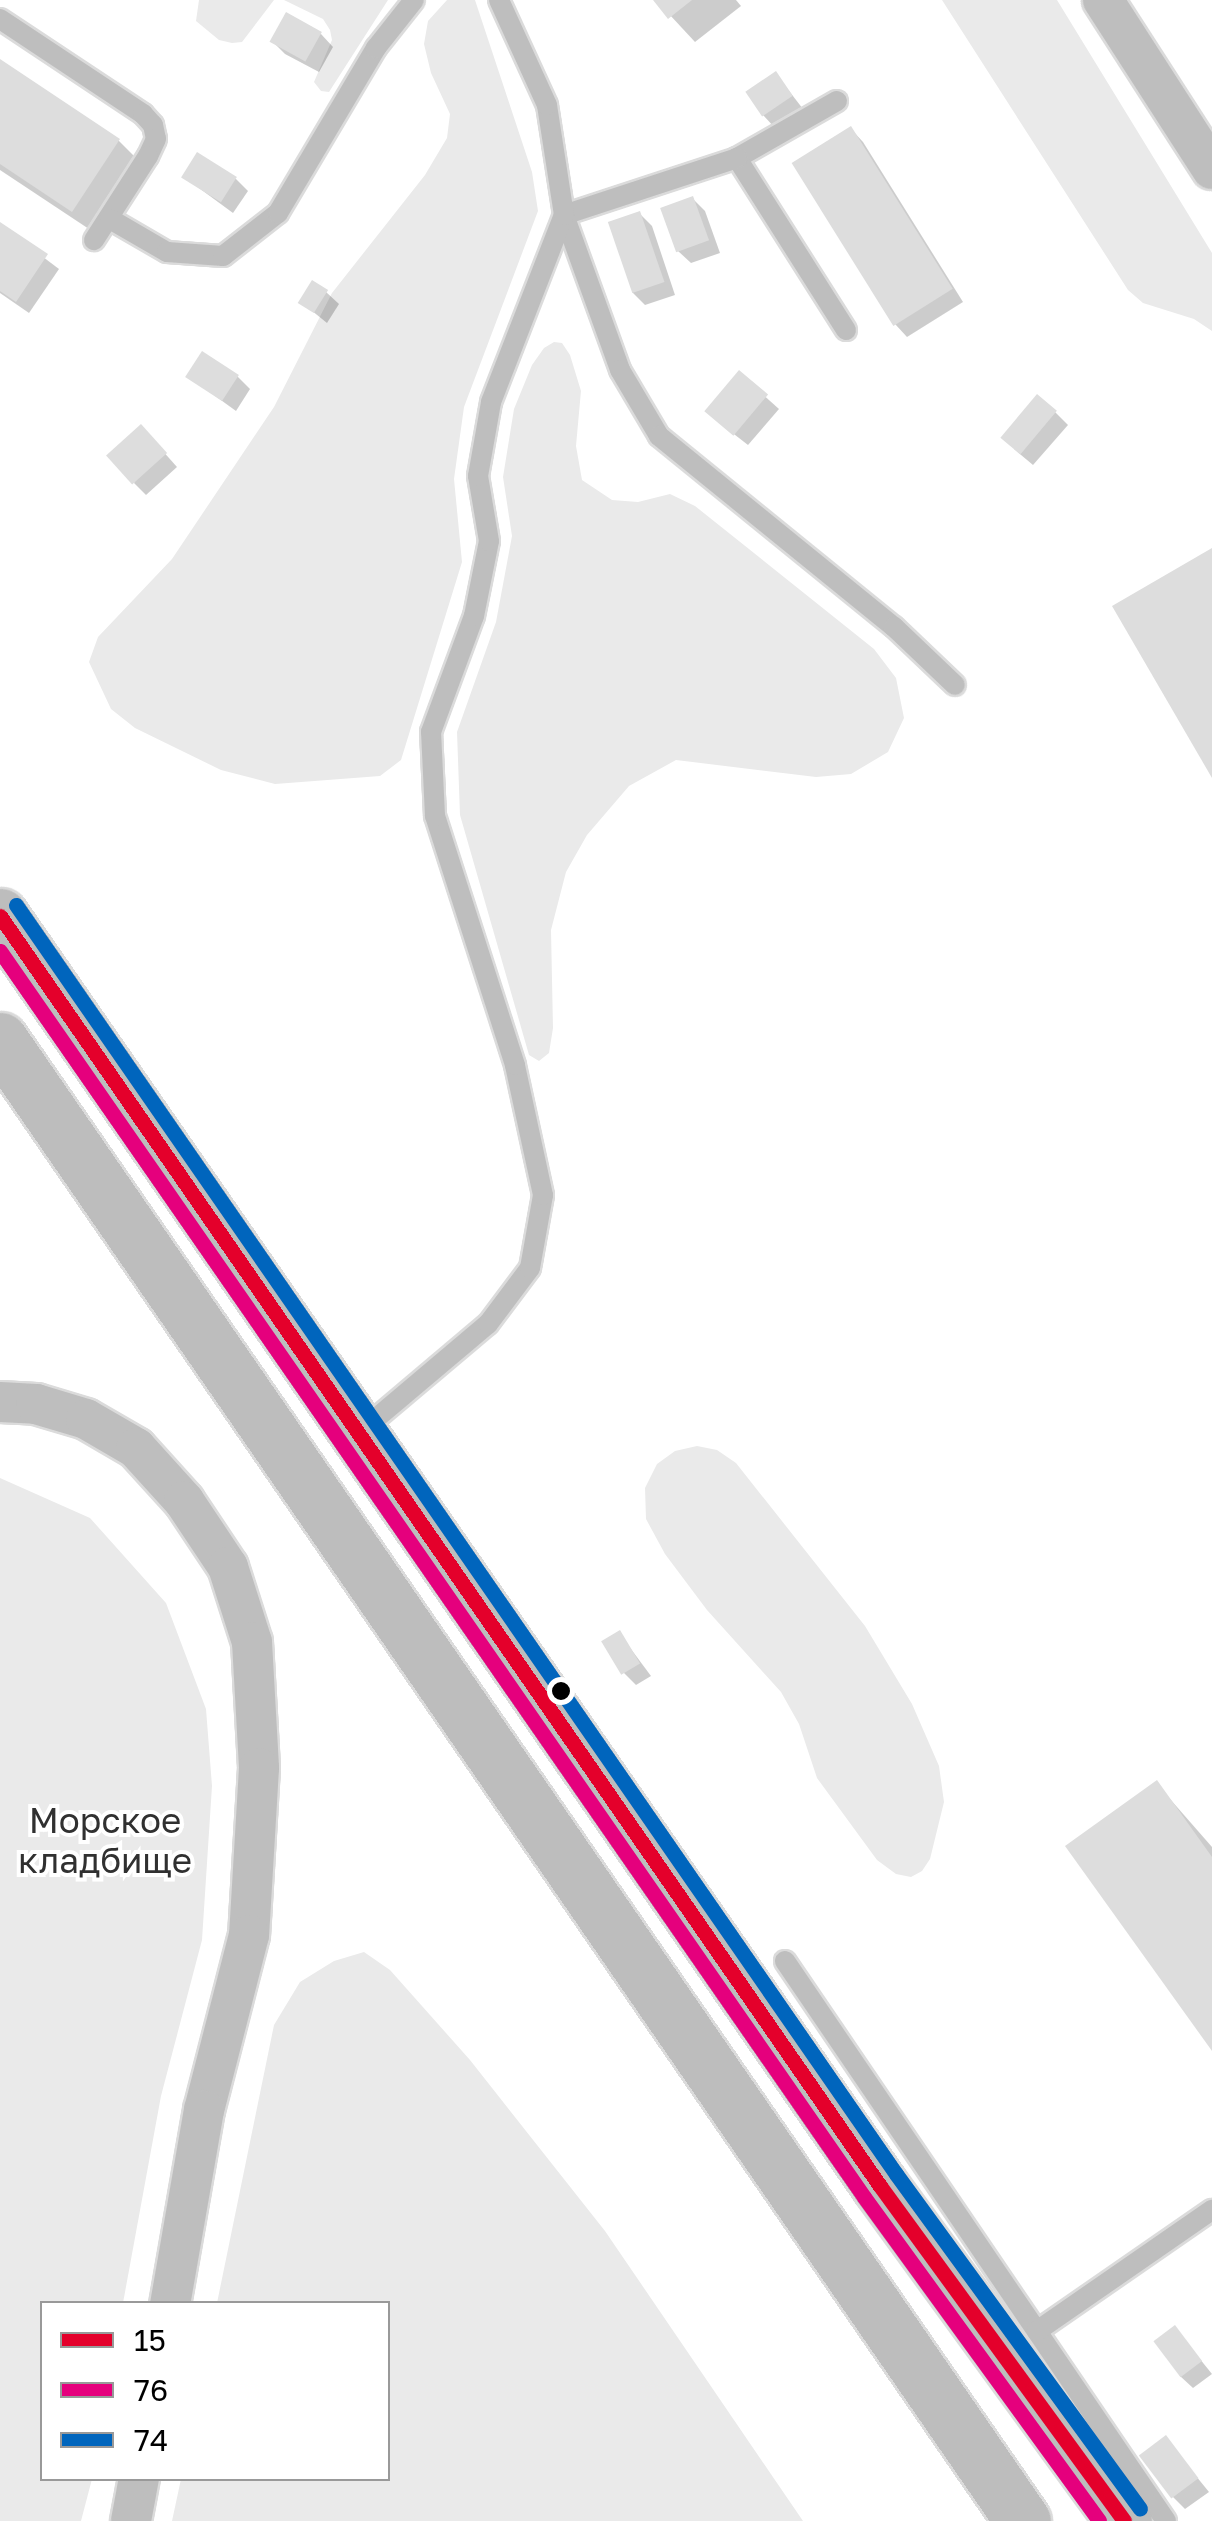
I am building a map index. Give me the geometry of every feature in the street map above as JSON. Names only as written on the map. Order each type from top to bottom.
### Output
[{"type":"highway","points":[[0,916],[880,2186],[1124,2521]]},
{"type":"highway","points":[[0,1040],[1022,2521]]},
{"type":"street","points":[[1103,0],[1212,168]]},
{"type":"street","points":[[0,1402],[36,1404],[86,1419],[136,1448],[184,1501],[228,1568],[252,1642],[258,1768],[249,1936],[204,2110],[171,2301]]},
{"type":"street","points":[[131,2521],[138,2481]]},
{"type":"lane","points":[[110,219],[167,252],[223,256],[278,212],[376,48],[414,0]]},
{"type":"lane","points":[[499,0],[547,104],[564,215],[620,370],[659,436],[894,627],[955,685]]},
{"type":"lane","points":[[0,19],[143,114],[154,126],[156,139],[148,156],[94,240]]},
{"type":"lane","points":[[564,215],[737,158],[837,100]]},
{"type":"lane","points":[[737,158],[846,330]]},
{"type":"lane","points":[[359,1434],[488,1324],[530,1268],[543,1195],[515,1065],[435,816],[431,732],[474,616],[489,541],[478,476],[491,402],[564,215]]},
{"type":"lane","points":[[785,1960],[1166,2521]]},
{"type":"lane","points":[[1037,2331],[1212,2210]]},
{"type":"green space","points":[[199,0],[274,0],[242,42],[232,43],[219,40],[196,21]]},
{"type":"green space","points":[[284,0],[388,0],[329,92],[321,91],[314,82],[332,40],[330,30],[323,19]]},
{"type":"green space","points":[[447,0],[475,0],[532,172],[538,211],[464,407],[454,479],[462,562],[401,760],[380,776],[275,784],[221,770],[135,728],[111,709],[89,662],[98,637],[172,559],[274,407],[332,293],[425,175],[447,138],[450,114],[431,73],[424,44],[428,21]]},
{"type":"green space","points":[[942,0],[1057,0],[1212,253],[1212,331],[1194,319],[1143,303],[1128,290]]},
{"type":"green space","points":[[554,342],[562,343],[570,355],[581,391],[576,446],[582,480],[612,500],[638,502],[670,494],[695,506],[874,649],[896,678],[904,718],[888,752],[851,774],[816,777],[676,760],[629,786],[587,835],[566,872],[551,930],[553,1028],[549,1053],[539,1061],[529,1055],[460,815],[457,732],[496,622],[512,536],[503,477],[514,409],[532,365],[544,348]]},
{"type":"green space","points":[[697,1446],[717,1450],[736,1463],[865,1626],[912,1704],[939,1766],[944,1802],[930,1859],[922,1871],[911,1877],[896,1874],[877,1860],[817,1778],[799,1724],[781,1692],[707,1610],[665,1554],[646,1519],[645,1488],[657,1464],[675,1451]]},
{"type":"green space","name":"Морское кладбище","points":[[0,1478],[90,1518],[166,1603],[206,1709],[212,1786],[202,1940],[161,2096],[123,2301],[40,2301],[40,2481],[91,2481],[81,2521],[0,2521]]},
{"type":"green space","points":[[364,1952],[390,1970],[470,2060],[605,2231],[803,2521],[172,2521],[181,2481],[390,2481],[390,2301],[217,2301],[274,2025],[300,1982],[334,1961]]},
{"type":"building","points":[[653,0],[692,0],[668,19]]},
{"type":"building","points":[[286,12],[322,32],[305,62],[270,42]]},
{"type":"building","points":[[0,59],[120,139],[72,212],[0,164]]},
{"type":"building","points":[[776,71],[793,96],[762,117],[745,92]]},
{"type":"building","points":[[851,126],[953,289],[893,326],[792,163]]},
{"type":"building","points":[[197,152],[237,177],[221,202],[181,177]]},
{"type":"building","points":[[693,196],[709,240],[676,252],[660,208]]},
{"type":"building","points":[[640,211],[664,282],[632,293],[608,222]]},
{"type":"building","points":[[0,222],[48,254],[16,302],[0,291]]},
{"type":"building","points":[[312,280],[328,290],[314,313],[298,303]]},
{"type":"building","points":[[202,351],[239,375],[222,401],[185,377]]},
{"type":"building","points":[[739,370],[768,394],[733,436],[704,411]]},
{"type":"building","points":[[1037,394],[1057,411],[1020,454],[1000,438]]},
{"type":"building","points":[[141,424],[167,453],[132,484],[106,455]]},
{"type":"building","points":[[1212,548],[1212,778],[1112,606]]},
{"type":"building","points":[[620,1630],[640,1663],[621,1675],[601,1641]]},
{"type":"building","points":[[1157,1780],[1212,1857],[1212,2051],[1065,1846]]},
{"type":"building","points":[[1175,2325],[1202,2361],[1181,2377],[1153,2341]]},
{"type":"building","points":[[1166,2435],[1198,2478],[1171,2499],[1139,2455]]},
{"type":"transit line","name":"74","points":[[16,905],[896,2174],[1140,2509]]},
{"type":"transit line","name":"15","points":[[0,916],[880,2186],[1124,2521]]},
{"type":"transit line","name":"76","points":[[0,951],[864,2197],[1099,2521]]}]
